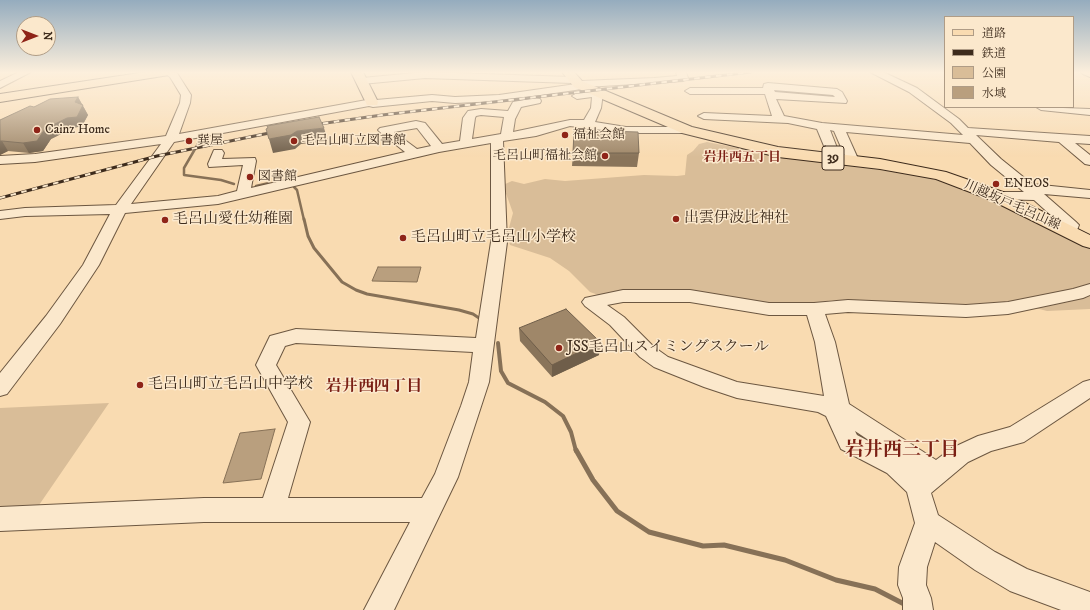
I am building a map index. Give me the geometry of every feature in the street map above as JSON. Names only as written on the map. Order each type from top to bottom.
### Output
[{"type":"main road","name":"川越坂戸毛呂山線","points":[[616,100],[688,130],[710,137],[778,152],[853,160],[902,167],[940,175],[997,196],[1090,242]]},
{"type":"street","points":[[0,388],[58,314],[91,265],[120,209],[171,138],[185,100]]},
{"type":"street","points":[[0,160],[35,158],[193,136],[372,102],[373,104],[408,100]]},
{"type":"street","points":[[379,610],[446,477],[472,406],[479,382],[487,335],[499,242],[501,138],[518,104],[544,100]]},
{"type":"street","points":[[588,124],[596,108],[597,100]]},
{"type":"street","points":[[696,100],[704,116],[710,137]]},
{"type":"street","points":[[773,100],[780,120]]},
{"type":"street","points":[[927,100],[966,131],[996,162],[1034,192],[1070,225],[1070,232]]},
{"type":"street","points":[[1051,108],[1090,112]]},
{"type":"street","points":[[466,143],[469,118],[472,113],[481,112],[491,114],[512,114]]},
{"type":"street","points":[[704,116],[780,120],[839,128],[975,140]]},
{"type":"street","points":[[0,215],[25,212],[120,209],[218,200],[439,148],[501,138],[570,123],[588,124],[626,130],[688,130]]},
{"type":"street","points":[[415,154],[384,130],[421,125],[439,148]]},
{"type":"street","points":[[822,126],[834,158]]},
{"type":"street","points":[[839,128],[853,160]]},
{"type":"street","points":[[966,131],[1090,140]]},
{"type":"street","points":[[1062,139],[1090,161]]},
{"type":"street","points":[[218,153],[214,164],[250,161],[243,194]]},
{"type":"street","points":[[997,196],[1034,192],[1090,194]]},
{"type":"street","points":[[918,610],[917,598],[912,585],[913,567],[928,524],[919,495],[919,488],[895,466],[849,442],[834,410],[823,404],[737,390],[711,382],[661,362],[647,352],[618,321],[591,302],[623,296],[690,296],[716,299],[769,309],[814,309],[848,306],[912,310],[966,311],[1008,308],[1077,294],[1090,289]]},
{"type":"street","points":[[814,309],[824,342],[836,401],[841,410],[937,473]]},
{"type":"street","points":[[272,510],[299,422],[266,365],[277,341],[296,336],[447,345],[487,335]]},
{"type":"street","points":[[919,488],[960,455],[986,443],[1016,435],[1090,388]]},
{"type":"street","points":[[0,519],[204,510],[430,510]]},
{"type":"street","points":[[928,524],[985,561],[1020,581],[1090,606]]},
{"type":"green space","points":[[707,142],[789,158],[918,175],[969,189],[1090,248],[1090,309],[1047,311],[1016,303],[982,306],[832,300],[808,305],[601,296],[590,292],[569,271],[550,258],[510,245],[507,235],[513,213],[503,185],[512,181],[524,184],[545,179],[565,181],[644,175],[685,175],[687,155],[699,144]]},
{"type":"green space","points":[[109,403],[37,508],[0,510],[0,408]]},
{"type":"water","points":[[378,267],[421,267],[417,282],[372,281]]},
{"type":"water","points":[[275,429],[261,479],[223,483],[240,433]]},
{"type":"building","points":[[47,100],[76,100],[75,102],[83,105],[77,117],[67,118],[45,129],[37,141],[23,143],[0,141],[0,120],[30,106],[34,107]]},
{"type":"building","points":[[319,117],[324,128],[297,131],[291,135],[269,139],[266,129],[268,128],[267,126]]},
{"type":"building","points":[[574,130],[638,132],[639,153],[573,153]]},
{"type":"building","name":"JSS毛呂山スイミングスクール","points":[[566,309],[600,342],[552,365],[519,328]]},
{"type":"waterway","points":[[202,137],[184,168],[184,175],[221,180],[234,184]]},
{"type":"waterway","points":[[256,186],[269,183]]},
{"type":"waterway","points":[[294,187],[297,190],[304,220]]},
{"type":"waterway","points":[[304,219],[308,236],[314,248],[342,282],[356,290],[367,294],[459,310],[473,314],[482,320]]},
{"type":"waterway","points":[[498,343],[501,371],[508,383],[545,402],[563,416],[571,432],[576,451]]},
{"type":"waterway","points":[[576,450],[593,480],[617,511],[649,532],[703,546],[724,545],[785,560],[836,580],[875,589],[906,605]]},
{"type":"railway","points":[[312,125],[507,100]]},
{"type":"railway","points":[[0,198],[157,156],[279,131]]},
{"type":"place","name":"Cainz Home","points":[[37,130]]},
{"type":"place","name":"福祉会館","points":[[565,135]]},
{"type":"place","name":"巽屋","points":[[189,141]]},
{"type":"place","name":"毛呂山町立図書館","points":[[294,141]]},
{"type":"place","name":"毛呂山町福祉会館","points":[[605,156]]},
{"type":"place","name":"図書館","points":[[250,177]]},
{"type":"place","name":"ENEOS","points":[[996,184]]},
{"type":"place","name":"出雲伊波比神社","points":[[676,219]]},
{"type":"place","name":"毛呂山愛仕幼稚園","points":[[165,220]]},
{"type":"place","name":"毛呂山町立毛呂山小学校","points":[[403,238]]},
{"type":"place","name":"JSS毛呂山スイミングスクール","points":[[559,348]]},
{"type":"place","name":"毛呂山町立毛呂山中学校","points":[[140,385]]},
{"type":"district","name":"岩井西五丁目","points":[[742,158]]},
{"type":"district","name":"岩井西四丁目","points":[[374,388]]},
{"type":"district","name":"岩井西三丁目","points":[[902,451]]}]
